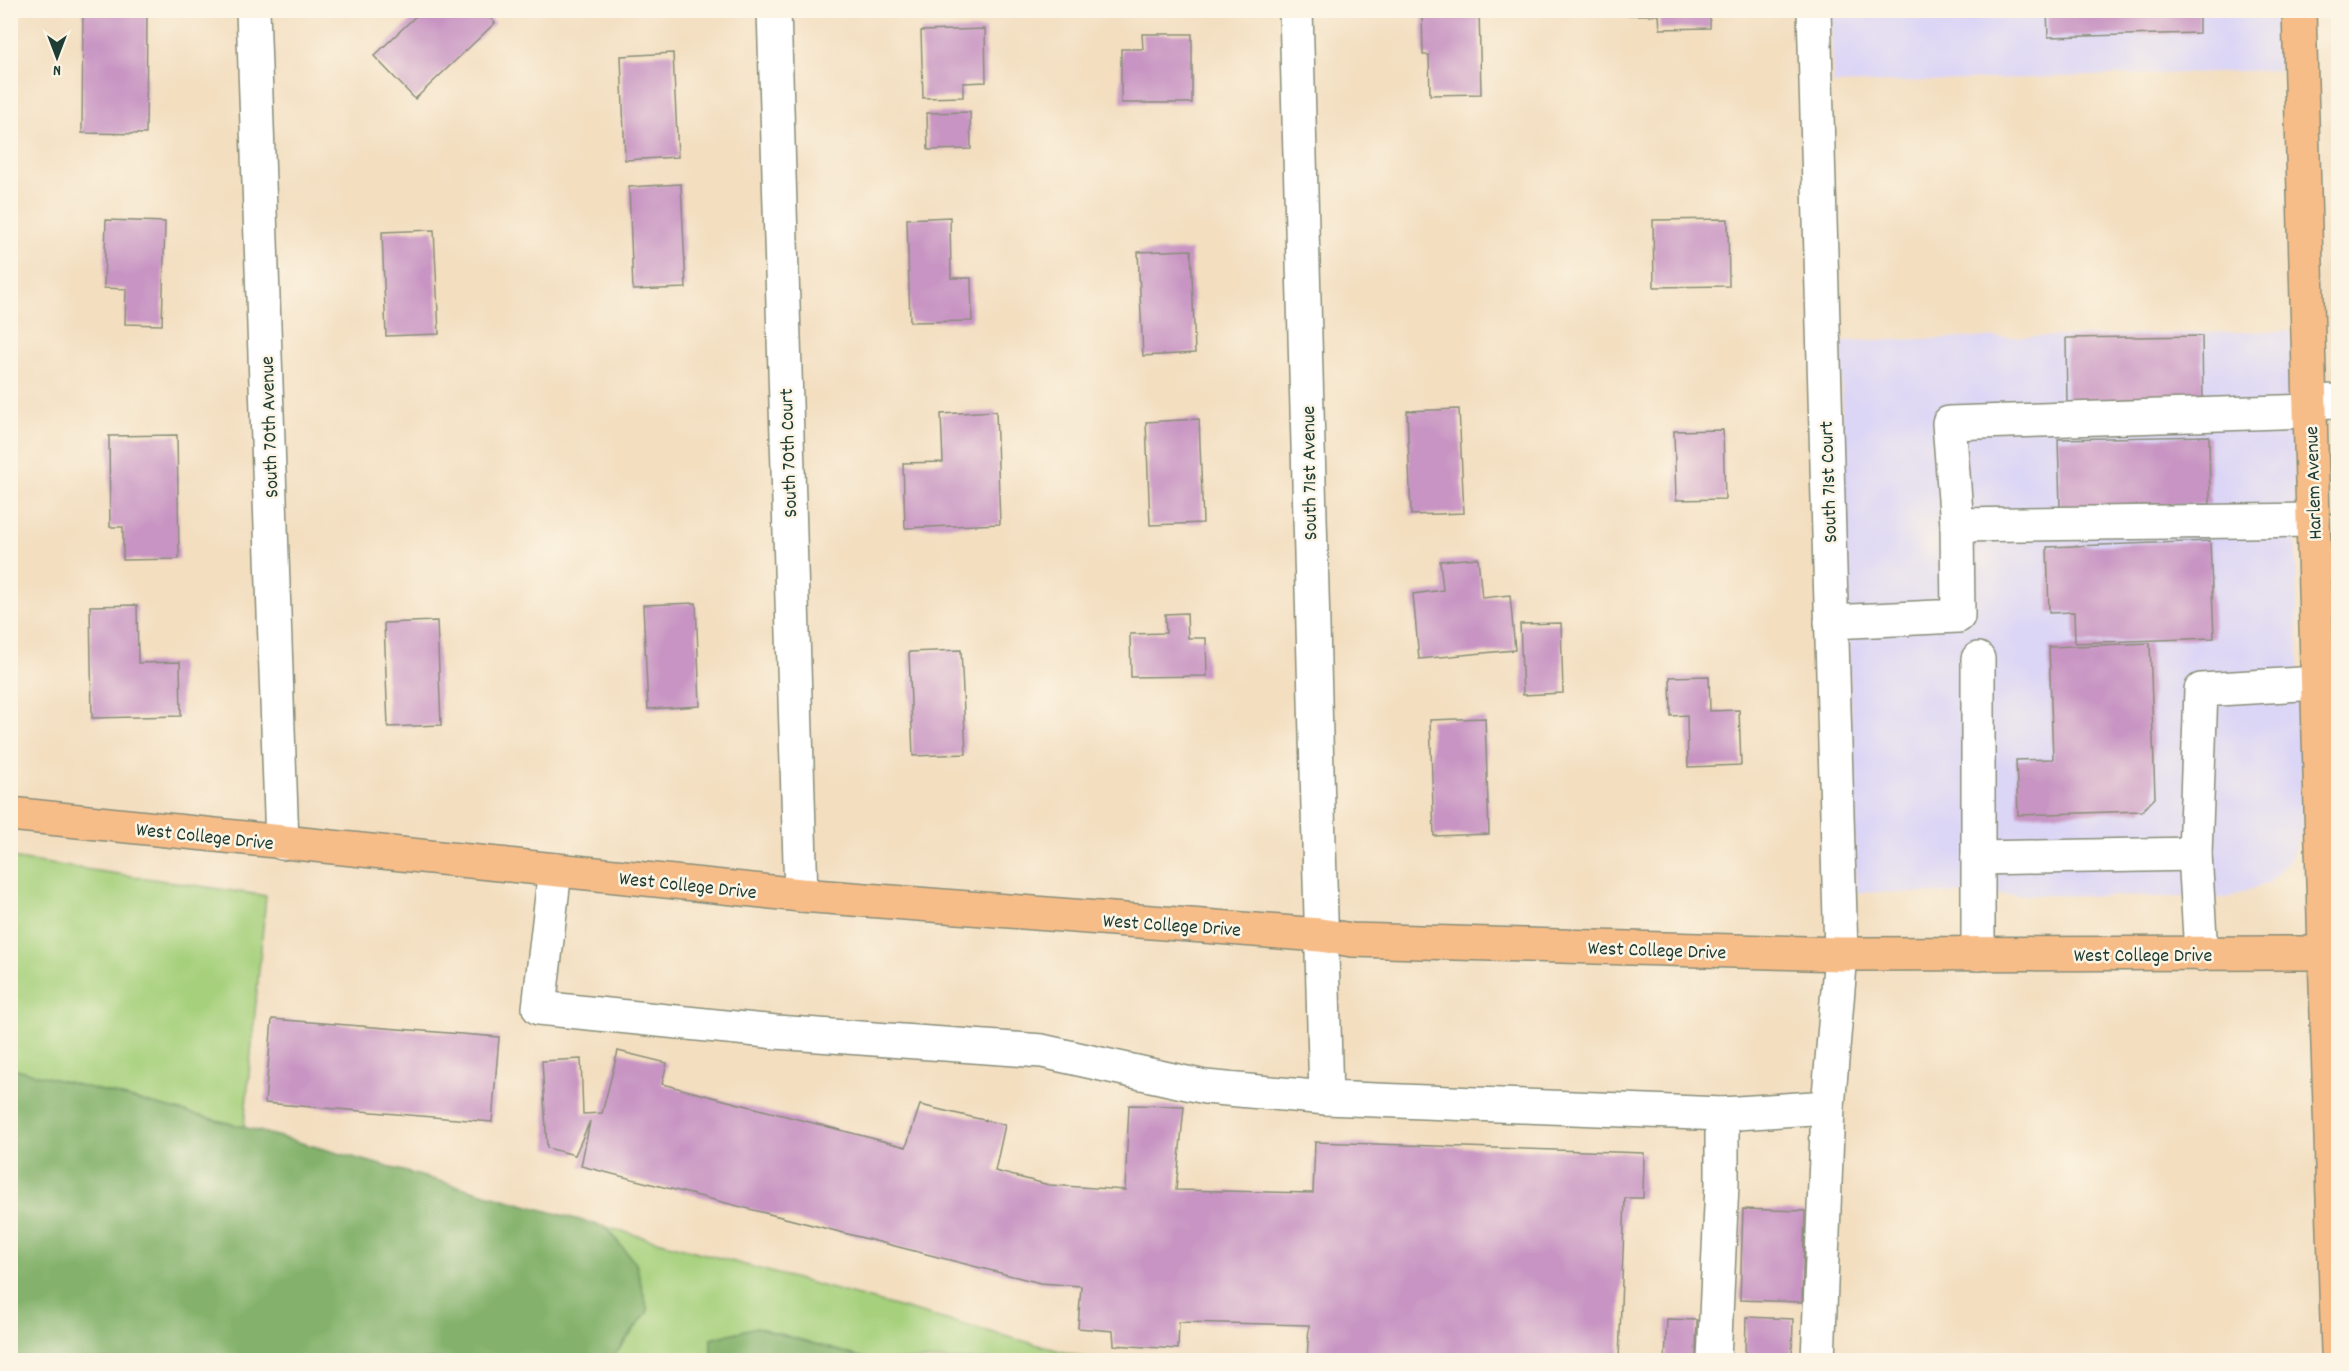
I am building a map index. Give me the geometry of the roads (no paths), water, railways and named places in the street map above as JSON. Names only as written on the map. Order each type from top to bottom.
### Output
[{"type":"main road","name":"Harlem Avenue","points":[[2299,10],[2319,404],[2313,520],[2318,683],[2332,953],[2338,1350]]},
{"type":"main road","name":"West College Drive","points":[[10,814],[801,895],[1320,935],[1352,940],[1840,954],[2332,953]]},
{"type":"street","name":"South 70th Avenue","points":[[253,10],[282,843]]},
{"type":"street","name":"South 70th Court","points":[[774,10],[801,895]]},
{"type":"street","name":"South 71st Avenue","points":[[1296,10],[1326,1098]]},
{"type":"street","name":"South 71st Court","points":[[1814,10],[1840,954],[1828,1107],[1818,1360]]},
{"type":"street","points":[[1831,622],[1958,616],[1957,525],[1949,423],[2319,404]]},
{"type":"street","points":[[1957,525],[2313,520]]},
{"type":"street","points":[[1978,659],[1978,954]]},
{"type":"street","points":[[2201,954],[2195,854],[2201,690],[2318,683]]},
{"type":"street","points":[[1978,858],[2195,854]]},
{"type":"street","points":[[555,870],[539,1008],[776,1032],[1042,1051],[1205,1087],[1326,1098],[1722,1114],[1828,1107]]},
{"type":"street","points":[[1714,1360],[1722,1184],[1722,1114]]}]
